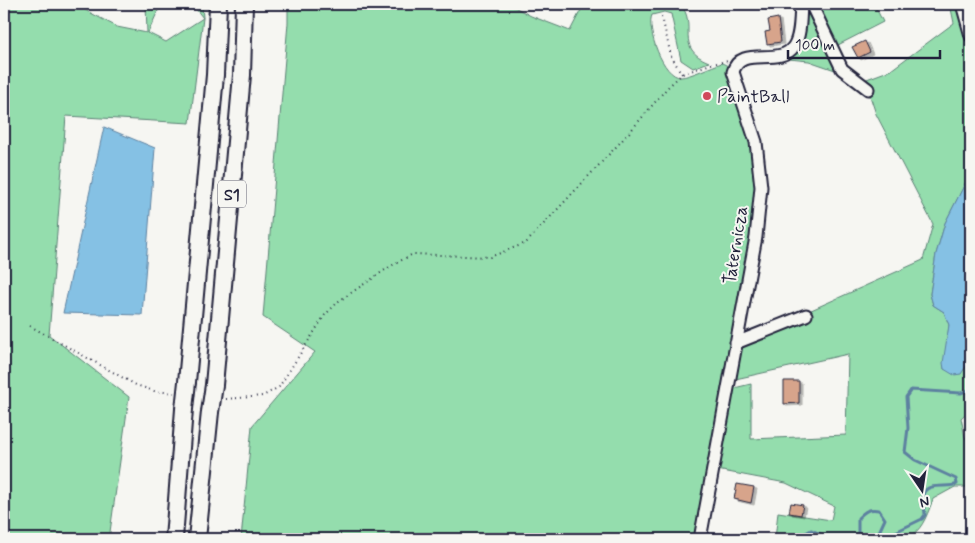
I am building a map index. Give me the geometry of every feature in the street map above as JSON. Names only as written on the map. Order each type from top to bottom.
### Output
[{"type":"highway","name":"S1","points":[[174,539],[214,75],[218,4]]},
{"type":"highway","name":"S1","points":[[197,539],[214,385],[242,75],[244,4]]},
{"type":"street","points":[[736,64],[746,58],[780,56],[788,52],[797,40],[801,4]]},
{"type":"street","points":[[811,4],[842,69],[868,89]]},
{"type":"street","points":[[962,4],[971,36]]},
{"type":"street","name":"Taternicza","points":[[700,539],[756,238],[761,187],[752,125],[733,75],[736,64]]},
{"type":"street","points":[[736,343],[806,314]]},
{"type":"path","points":[[662,17],[671,56],[682,74]]},
{"type":"path","points":[[374,277],[413,254],[490,257],[526,243],[622,141],[667,88],[682,74],[722,61],[736,64]]},
{"type":"green space","points":[[4,4],[74,4],[117,27],[147,33],[146,4],[161,4],[148,33],[166,42],[203,18],[190,123],[66,116],[49,335],[129,397],[109,539],[4,539]]},
{"type":"green space","points":[[192,4],[202,4],[203,18]]},
{"type":"green space","points":[[288,4],[509,4],[531,16],[570,31],[584,4],[680,4],[685,12],[689,43],[692,50],[709,62],[693,68],[681,60],[671,14],[664,12],[652,15],[651,30],[662,61],[668,70],[674,75],[681,77],[722,63],[730,67],[750,126],[758,201],[697,539],[241,539],[252,426],[315,352],[263,317],[288,23]]},
{"type":"green space","points":[[822,4],[874,4],[883,22],[836,46],[817,7]]},
{"type":"green space","points":[[950,4],[959,4],[971,44],[971,172],[945,223],[936,254],[930,294],[933,305],[944,312],[949,325],[944,369],[964,370],[971,359],[971,409],[961,418],[965,437],[971,446],[971,485],[969,487],[955,487],[933,499],[922,524],[911,536],[893,539],[867,539],[866,537],[823,539],[818,537],[814,539],[775,539],[778,512],[831,520],[834,506],[786,483],[717,470],[730,389],[751,384],[751,439],[846,435],[848,354],[731,380],[738,345],[923,260],[933,224],[876,114],[870,96],[875,92],[864,80],[891,70],[954,23]]},
{"type":"green space","points":[[804,10],[809,10],[838,71],[809,61],[779,58],[789,56]]},
{"type":"water","points":[[104,127],[155,148],[142,315],[63,313]]},
{"type":"water","points":[[971,172],[971,359],[961,374],[954,375],[944,369],[943,363],[949,325],[944,312],[933,305],[930,294],[936,254],[945,223]]},
{"type":"building","points":[[778,18],[781,42],[767,44],[765,32],[770,31],[768,20]]},
{"type":"building","points":[[865,41],[870,52],[858,58],[852,47]]},
{"type":"building","points":[[784,381],[799,381],[799,403],[784,404]]},
{"type":"building","points":[[737,484],[754,487],[751,503],[734,499]]},
{"type":"building","points":[[791,503],[803,505],[801,515],[789,513]]},
{"type":"waterway","points":[[798,539],[811,530],[832,539],[852,537],[858,534],[858,518],[865,512],[876,509],[879,510],[885,519],[879,532],[883,538],[922,519],[925,515],[923,497],[925,491],[928,488],[957,484],[956,479],[915,460],[905,452],[908,428],[906,397],[911,390],[961,393],[971,389]]},
{"type":"place","name":"PaintBall","points":[[707,96]]}]
